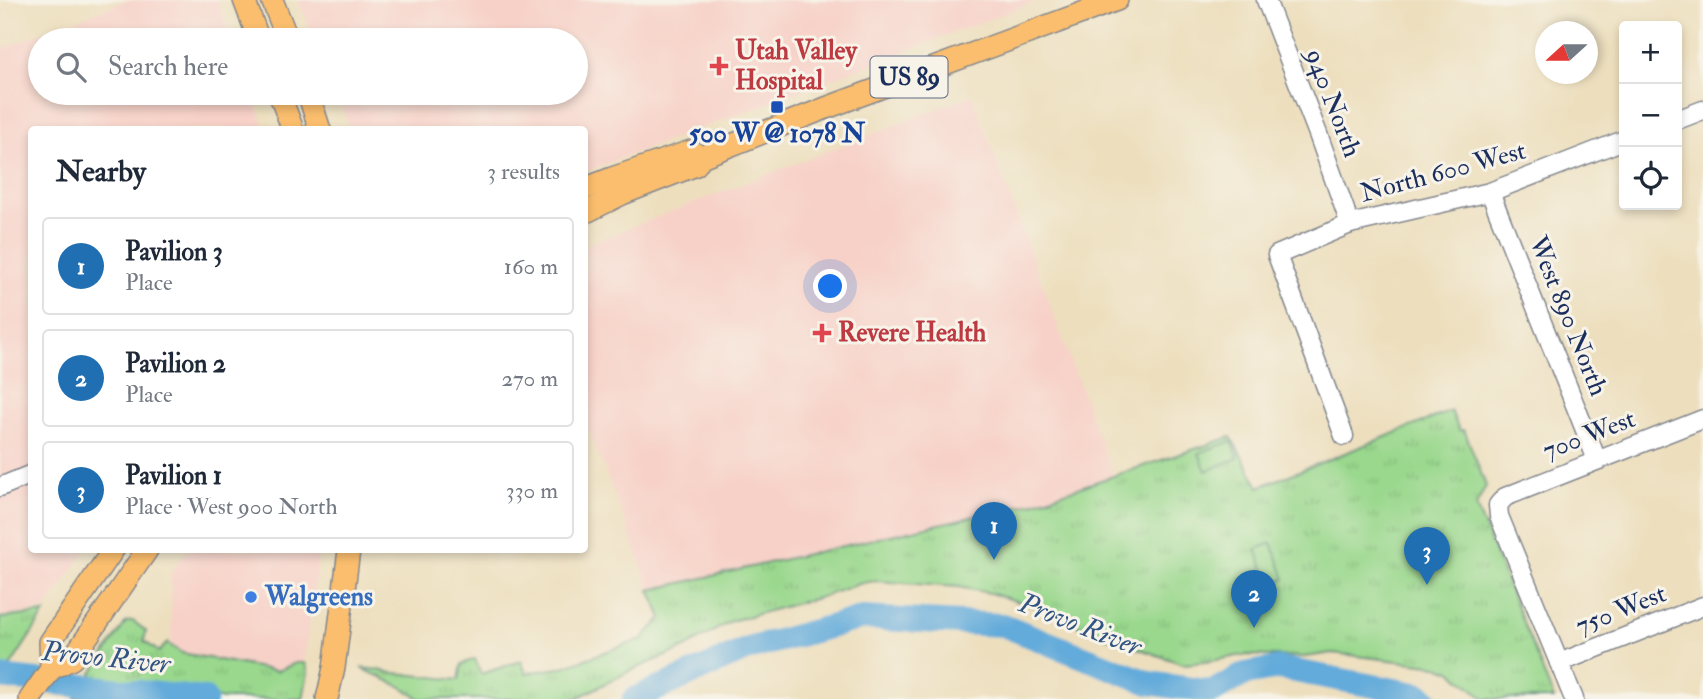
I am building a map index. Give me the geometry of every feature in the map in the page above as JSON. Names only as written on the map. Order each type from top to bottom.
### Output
[{"type":"main road","points":[[244,0],[254,28]]},
{"type":"main road","points":[[272,0],[283,28]]},
{"type":"main road","name":"US 89","points":[[588,211],[622,194],[696,165],[701,157],[838,103],[1117,0]]},
{"type":"main road","points":[[284,105],[291,126]]},
{"type":"main road","points":[[311,105],[319,126]]},
{"type":"main road","name":"US 89","points":[[588,187],[691,151],[701,157]]},
{"type":"main road","points":[[51,669],[50,642],[111,553]]},
{"type":"main road","points":[[30,699],[51,669],[72,659],[144,553]]},
{"type":"main road","points":[[327,699],[334,668],[349,553]]},
{"type":"street","name":"940 North","points":[[1266,0],[1350,224]]},
{"type":"street","points":[[1682,118],[1703,110]]},
{"type":"street","name":"North 600 West","points":[[1344,436],[1277,255],[1350,224],[1490,192],[1619,142]]},
{"type":"street","name":"West 890 North","points":[[1490,192],[1597,460]]},
{"type":"street","name":"700 West","points":[[1559,663],[1499,516],[1498,505],[1505,497],[1703,419]]},
{"type":"street","points":[[0,487],[28,476]]},
{"type":"street","name":"750 West","points":[[1559,663],[1703,606]]},
{"type":"street","points":[[1559,663],[1574,699]]},
{"type":"shaded area","points":[[128,0],[217,0],[228,28],[55,28]]},
{"type":"shaded area","name":"Utah Valley Hospital","points":[[298,0],[1040,0],[588,171],[588,126],[349,126],[341,105],[588,105],[588,28],[310,28]]},
{"type":"shaded area","points":[[28,38],[28,105],[257,105],[265,126],[28,126],[28,553],[84,553],[45,610],[0,616],[0,49]]},
{"type":"shaded area","name":"Revere Health","points":[[972,95],[1113,476],[1032,503],[650,590],[588,428],[588,244]]},
{"type":"shaded area","points":[[186,553],[319,553],[304,662],[277,670],[182,652],[171,645],[171,572]]},
{"type":"green space","points":[[1451,411],[1459,430],[1465,432],[1486,486],[1476,506],[1554,699],[1485,699],[1451,671],[1438,666],[1333,653],[1304,657],[1243,655],[1183,664],[1088,631],[1052,612],[990,593],[958,587],[875,581],[731,621],[685,648],[630,671],[575,699],[420,699],[402,687],[361,668],[459,680],[462,664],[475,659],[481,674],[521,661],[526,673],[560,668],[642,639],[662,618],[650,590],[1032,503],[1231,437],[1259,487]]},
{"type":"green space","points":[[1232,441],[1238,458],[1206,471],[1199,453]]},
{"type":"green space","points":[[1272,543],[1285,579],[1270,585],[1256,549]]},
{"type":"green space","points":[[45,613],[0,682],[0,618]]},
{"type":"green space","points":[[133,621],[146,631],[144,641],[159,652],[167,643],[182,653],[277,671],[296,663],[305,663],[308,672],[303,699],[75,699],[126,622]]},
{"type":"waterway","name":"Provo River","points":[[634,699],[748,649],[862,618],[1003,625],[1149,683],[1212,692],[1245,674],[1279,668],[1421,695],[1426,699]]},
{"type":"waterway","name":"Provo River","points":[[0,677],[205,699]]},
{"type":"place","name":"Utah Valley Hospital","points":[[719,66]]},
{"type":"place","name":"500 W @ 1078 N","points":[[777,107]]},
{"type":"place","name":"Revere Health","points":[[822,333]]},
{"type":"place","name":"Pavilion 3","points":[[994,560]]},
{"type":"place","name":"Pavilion 1","points":[[1427,585]]},
{"type":"place","name":"Walgreens","points":[[251,597]]},
{"type":"place","name":"Pavilion 2","points":[[1254,628]]}]
